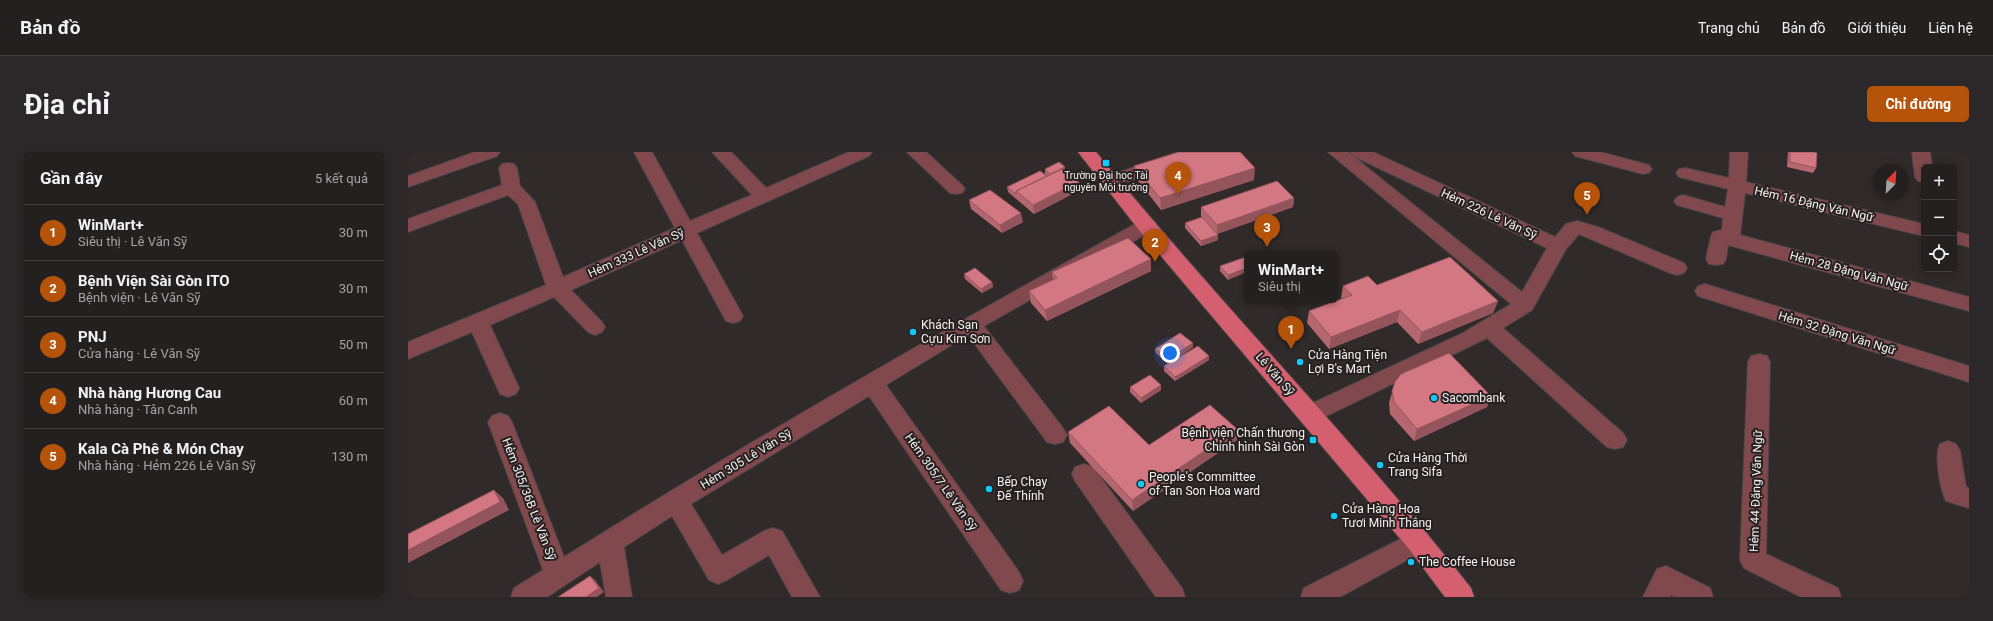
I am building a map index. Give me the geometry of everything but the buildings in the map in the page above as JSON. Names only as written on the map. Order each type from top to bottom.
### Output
[{"type":"main road","name":"Lê Văn Sỹ","points":[[1087,152],[1146,226],[1310,414],[1418,542],[1461,597]]},
{"type":"street","points":[[408,182],[491,152]]},
{"type":"street","points":[[643,152],[732,316]]},
{"type":"street","points":[[721,152],[763,196]]},
{"type":"street","name":"Hẻm 333 Lê Văn Sỹ","points":[[408,351],[557,288],[863,152]]},
{"type":"street","points":[[916,152],[956,189]]},
{"type":"street","points":[[1111,181],[1196,152]]},
{"type":"street","points":[[1337,152],[1525,305]]},
{"type":"street","name":"Hẻm 226 Lê Văn Sỹ","points":[[1360,152],[1558,246]]},
{"type":"street","points":[[1581,152],[1642,169]]},
{"type":"street","name":"Hẻm 16 Đặng Văn Ngữ","points":[[1739,152],[1737,186],[1921,229]]},
{"type":"street","points":[[1921,152],[1922,164]]},
{"type":"street","points":[[508,168],[511,188],[526,202],[557,288],[595,327]]},
{"type":"street","points":[[1685,174],[1737,186],[1730,239],[1720,236],[1716,259]]},
{"type":"street","points":[[408,226],[511,188]]},
{"type":"street","points":[[1683,201],[1733,215]]},
{"type":"street","name":"Hẻm 305 Lê Văn Sỹ","points":[[524,597],[676,501],[970,324],[1146,226]]},
{"type":"street","points":[[1310,414],[1469,339],[1525,305],[1558,246],[1573,228],[1584,228],[1677,268]]},
{"type":"street","name":"Hẻm 28 Đặng Văn Ngữ","points":[[1730,239],[1969,304]]},
{"type":"street","points":[[1957,239],[1969,241]]},
{"type":"street","name":"Hẻm 32 Đặng Văn Ngữ","points":[[1705,291],[1969,374]]},
{"type":"street","points":[[478,321],[508,388]]},
{"type":"street","points":[[970,324],[1055,435]]},
{"type":"street","points":[[1488,327],[1615,440]]},
{"type":"street","name":"Hẻm 44 Đặng Văn Ngữ","points":[[1760,362],[1753,560],[1828,597]]},
{"type":"street","name":"Hẻm 305/7 Lê Văn Sỹ","points":[[872,383],[1010,581]]},
{"type":"street","name":"Hẻm 305/36B Lê Văn Sỹ","points":[[500,422],[558,575]]},
{"type":"street","points":[[1948,451],[1955,494],[1969,498]]},
{"type":"street","points":[[1084,474],[1172,597]]},
{"type":"street","points":[[676,501],[718,572],[773,539],[807,597]]},
{"type":"street","points":[[610,542],[619,597]]},
{"type":"street","points":[[1314,597],[1418,542]]},
{"type":"street","points":[[1661,588],[1700,597]]},
{"type":"place","name":"Trường Đại học Tài nguyên Môi trường","points":[[1106,163]]},
{"type":"place","name":"Nhà hàng Hương Cau","points":[[1178,195]]},
{"type":"place","name":"Kala Cà Phê & Món Chay","points":[[1587,215]]},
{"type":"place","name":"PNJ","points":[[1267,247]]},
{"type":"place","name":"Bệnh Viện Sài Gòn ITO","points":[[1155,262]]},
{"type":"place","name":"Khách Sạn Cựu Kim Sơn","points":[[913,332]]},
{"type":"place","name":"WinMart+","points":[[1291,349]]},
{"type":"place","name":"Cửa Hàng Tiện Lợi B's Mart","points":[[1300,362]]},
{"type":"place","name":"Sacombank","points":[[1434,398]]},
{"type":"place","name":"Bệnh viện Chấn thương Chỉnh hình Sài Gòn","points":[[1313,440]]},
{"type":"place","name":"Cửa Hàng Thời Trang Sifa","points":[[1380,465]]},
{"type":"place","name":"People's Committee of Tan Son Hoa ward","points":[[1141,484]]},
{"type":"place","name":"Bếp Chay Đế Thính","points":[[989,489]]},
{"type":"place","name":"Cửa Hàng Hoa Tươi Minh Thắng","points":[[1334,516]]},
{"type":"place","name":"The Coffee House","points":[[1411,562]]}]
